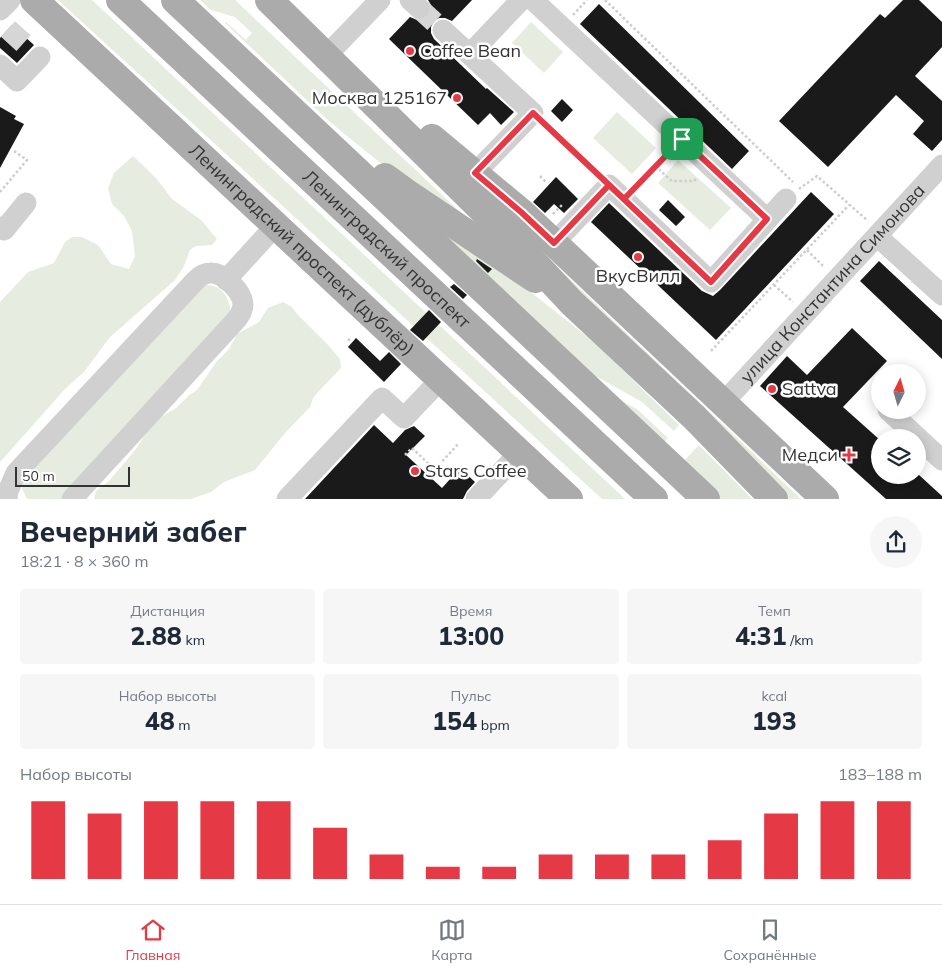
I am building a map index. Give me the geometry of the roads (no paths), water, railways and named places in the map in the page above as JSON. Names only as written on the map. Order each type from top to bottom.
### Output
[{"type":"main road","name":"Ленинградский проспект (дублёр)","points":[[34,0],[569,499]]},
{"type":"main road","name":"Ленинградский проспект","points":[[120,0],[654,499]]},
{"type":"main road","name":"Ленинградский проспект","points":[[175,0],[706,499]]},
{"type":"main road","points":[[269,0],[318,46],[513,240],[572,303],[694,417],[774,499]]},
{"type":"main road","points":[[318,46],[521,212],[825,499]]},
{"type":"main road","points":[[267,87],[407,193],[572,303]]},
{"type":"main road","points":[[520,452],[580,499]]},
{"type":"street","points":[[0,10],[10,0]]},
{"type":"street","points":[[318,46],[380,0]]},
{"type":"street","points":[[470,54],[521,0]]},
{"type":"street","points":[[533,0],[767,219]]},
{"type":"street","points":[[443,30],[533,113],[475,173]]},
{"type":"street","points":[[0,65],[17,80],[40,57]]},
{"type":"street","name":"улица Константина Симонова","points":[[723,402],[873,229],[942,165]]},
{"type":"street","points":[[554,243],[616,192],[711,282],[767,219],[793,194]]},
{"type":"street","points":[[0,227],[4,230],[26,203]]},
{"type":"street","points":[[226,280],[276,225]]},
{"type":"street","points":[[873,229],[942,296]]},
{"type":"street","points":[[7,499],[8,491],[16,473],[196,280],[204,274],[212,272],[220,274],[242,297],[243,306],[241,313],[72,499]]},
{"type":"street","points":[[287,499],[382,398],[404,418],[441,379]]},
{"type":"street","points":[[897,419],[942,460]]},
{"type":"street","points":[[476,499],[520,452]]},
{"type":"tunnel","points":[[419,8],[443,30]]},
{"type":"tunnel","points":[[8,29],[30,49]]},
{"type":"place","name":"Coffee Bean","points":[[410,51]]},
{"type":"place","name":"Москва 125167","points":[[457,98]]},
{"type":"place","name":"ВкусВилл","points":[[638,257]]},
{"type":"place","name":"Sattva","points":[[772,389]]},
{"type":"place","name":"Медси","points":[[849,455]]},
{"type":"place","name":"Stars Coffee","points":[[415,471]]}]
